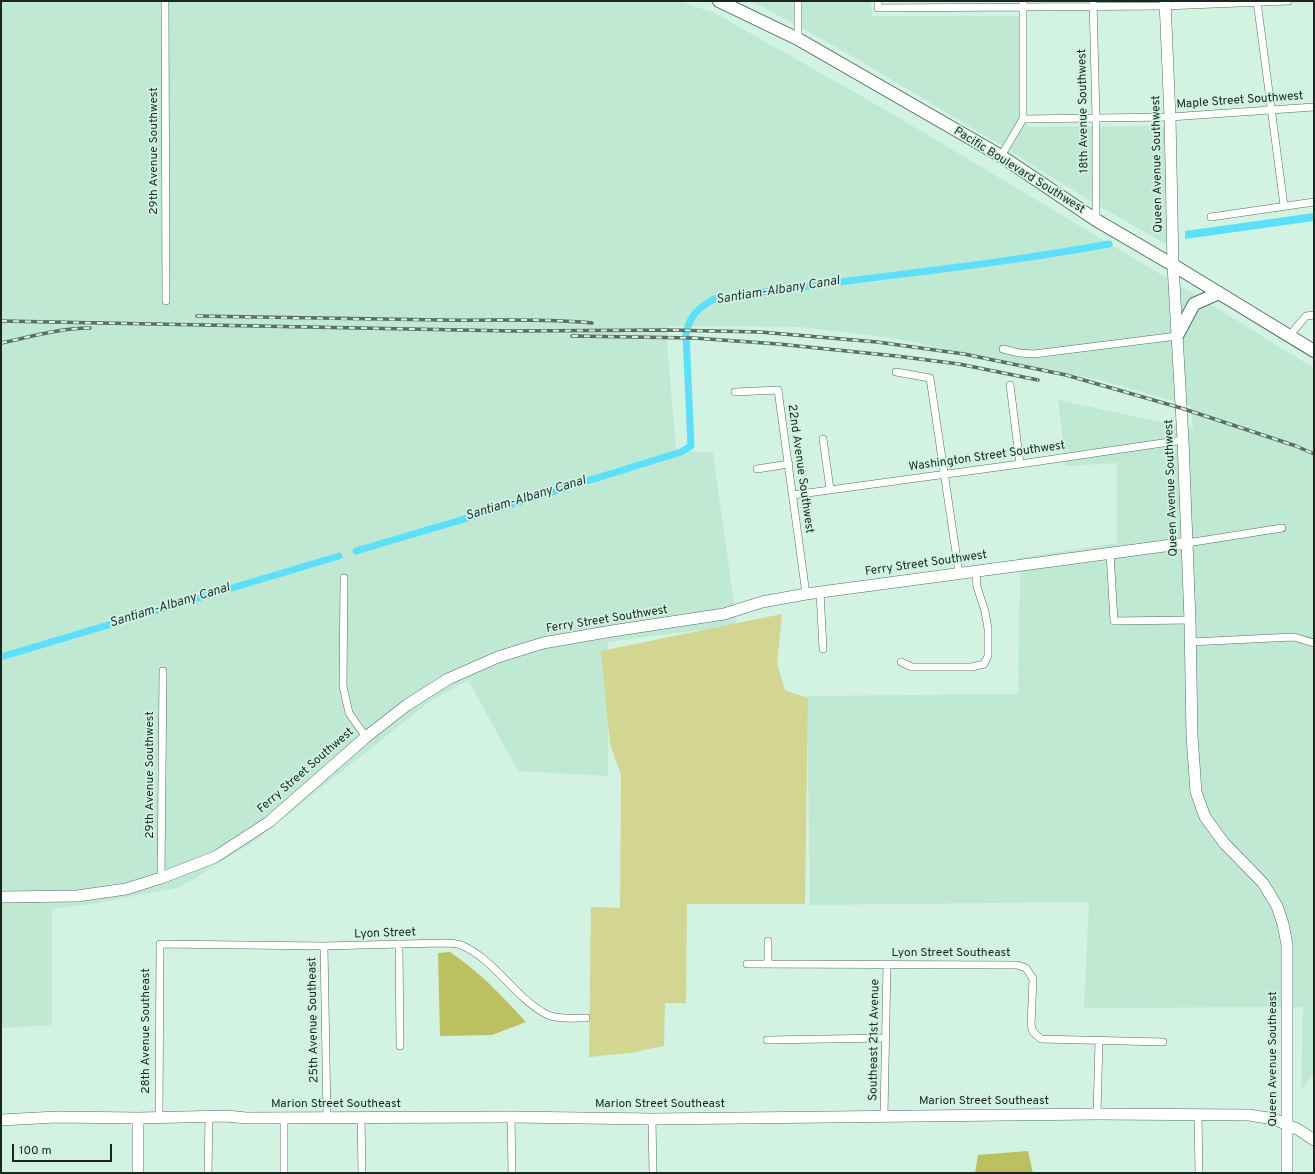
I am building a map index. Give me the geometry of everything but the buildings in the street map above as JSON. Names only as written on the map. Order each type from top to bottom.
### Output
[{"type":"main road","name":"Pacific Boulevard Southwest","points":[[720,1],[798,39],[1001,156],[1096,220],[1314,351]]},
{"type":"main road","points":[[1177,336],[1194,304],[1219,293]]},
{"type":"street","name":"29th Avenue Southwest","points":[[165,1],[166,301]]},
{"type":"street","points":[[798,1],[798,39]]},
{"type":"street","points":[[878,4],[1165,4],[1288,1]]},
{"type":"street","points":[[1257,2],[1284,206]]},
{"type":"street","points":[[1001,156],[1023,119],[1022,4]]},
{"type":"street","name":"18th Avenue Southwest","points":[[1093,4],[1096,118],[1096,220]]},
{"type":"street","name":"Queen Avenue Southwest","points":[[1165,4],[1170,117],[1173,265],[1183,440],[1190,620],[1192,736],[1196,792],[1205,817],[1224,844],[1263,883],[1277,906],[1283,924],[1287,945]]},
{"type":"street","name":"Maple Street Southwest","points":[[1023,119],[1170,117],[1314,107]]},
{"type":"street","points":[[1211,217],[1314,202]]},
{"type":"street","points":[[1289,336],[1306,316],[1314,315]]},
{"type":"street","points":[[1003,349],[1019,353],[1034,354],[1177,336]]},
{"type":"street","points":[[896,372],[930,378],[959,573]]},
{"type":"street","points":[[1010,385],[1020,464]]},
{"type":"street","name":"22nd Avenue Southwest","points":[[735,392],[778,390],[806,594]]},
{"type":"street","points":[[823,439],[830,489]]},
{"type":"street","name":"Washington Street Southwest","points":[[793,495],[1183,440]]},
{"type":"street","points":[[757,469],[789,464]]},
{"type":"street","name":"Ferry Street Southwest","points":[[1,897],[77,896],[126,889],[162,878],[215,856],[269,822],[366,736],[407,705],[448,679],[498,657],[543,644],[612,631],[724,614],[762,602],[806,594],[1187,543],[1282,528]]},
{"type":"street","points":[[1110,553],[1114,621],[1190,620]]},
{"type":"street","points":[[901,662],[917,667],[972,667],[984,664],[988,656],[988,629],[985,611],[977,587],[976,571]]},
{"type":"street","points":[[344,578],[343,686],[349,712],[366,736]]},
{"type":"street","points":[[820,592],[823,649]]},
{"type":"street","points":[[1190,642],[1294,637],[1314,644]]},
{"type":"street","name":"29th Avenue Southwest","points":[[162,878],[163,671]]},
{"type":"street","points":[[768,941],[768,964]]},
{"type":"street","name":"Lyon Street","points":[[160,944],[324,946],[443,943],[460,945],[474,952],[530,1002],[545,1013],[557,1017],[586,1018]]},
{"type":"street","name":"28th Avenue Southeast","points":[[159,1118],[160,944]]},
{"type":"street","points":[[399,944],[400,1046]]},
{"type":"street","name":"Queen Avenue Southeast","points":[[1287,945],[1287,1173]]},
{"type":"street","name":"25th Avenue Southeast","points":[[324,946],[327,1117]]},
{"type":"street","name":"Lyon Street Southeast","points":[[747,964],[1017,965],[1026,968],[1033,979],[1031,1025],[1033,1032],[1041,1039],[1163,1042]]},
{"type":"street","name":"Southeast 21st Avenue","points":[[884,1115],[887,965]]},
{"type":"street","points":[[767,1040],[886,1038]]},
{"type":"street","points":[[1097,1114],[1099,1041]]},
{"type":"street","name":"Marion Street Southeast","points":[[1,1120],[56,1118],[209,1117],[511,1117],[652,1119],[884,1115],[1198,1115],[1258,1116],[1274,1119],[1287,1124],[1314,1140]]},
{"type":"street","points":[[1198,1115],[1199,1173]]},
{"type":"street","points":[[208,1173],[209,1117]]},
{"type":"street","points":[[361,1117],[362,1173]]},
{"type":"street","points":[[511,1117],[512,1173]]},
{"type":"street","points":[[138,1118],[138,1173]]},
{"type":"street","points":[[284,1118],[284,1173]]},
{"type":"street","points":[[652,1119],[652,1173]]},
{"type":"shaded area","points":[[1,1],[678,1],[715,13],[891,113],[1187,290],[1314,368],[1314,1073],[1301,1091],[1303,1007],[1084,1008],[1089,902],[810,905],[807,696],[1018,694],[1020,577],[1018,558],[1117,543],[1117,463],[1066,466],[1058,400],[1193,429],[1191,406],[1100,380],[893,338],[800,327],[668,326],[667,343],[676,449],[713,453],[737,625],[608,642],[608,776],[518,771],[468,680],[429,702],[256,840],[181,887],[98,903],[52,909],[52,1025],[1,1028]]},
{"type":"shaded area","points":[[751,1],[871,1],[872,16],[1020,16],[1020,117],[1029,127],[1164,126],[1166,244],[1087,199],[869,66]]},
{"type":"green space","points":[[782,614],[777,664],[785,690],[808,698],[805,904],[687,904],[686,1003],[665,1003],[664,1046],[630,1053],[589,1057],[591,907],[620,908],[621,775],[610,744],[601,651]]},
{"type":"green space","points":[[450,952],[481,976],[526,1022],[492,1035],[440,1036],[438,953]]},
{"type":"green space","points":[[1028,1151],[1033,1173],[975,1173],[978,1155]]},
{"type":"water","points":[[1314,213],[1314,221],[1185,239],[1185,231]]},
{"type":"waterway","name":"Santiam-Albany Canal","points":[[356,551],[681,452],[691,446],[686,334],[695,313],[714,299],[961,267],[1109,244]]},
{"type":"waterway","name":"Santiam-Albany Canal","points":[[1,657],[339,556]]},
{"type":"railway","points":[[197,316],[537,320],[592,323]]},
{"type":"railway","points":[[1,321],[512,331],[668,330],[760,332],[877,342],[964,354],[1066,375],[1181,408],[1296,446],[1314,454]]},
{"type":"railway","points":[[1,343],[56,331],[90,328]]},
{"type":"railway","points":[[572,336],[694,338],[778,344],[959,364],[1038,380]]}]
